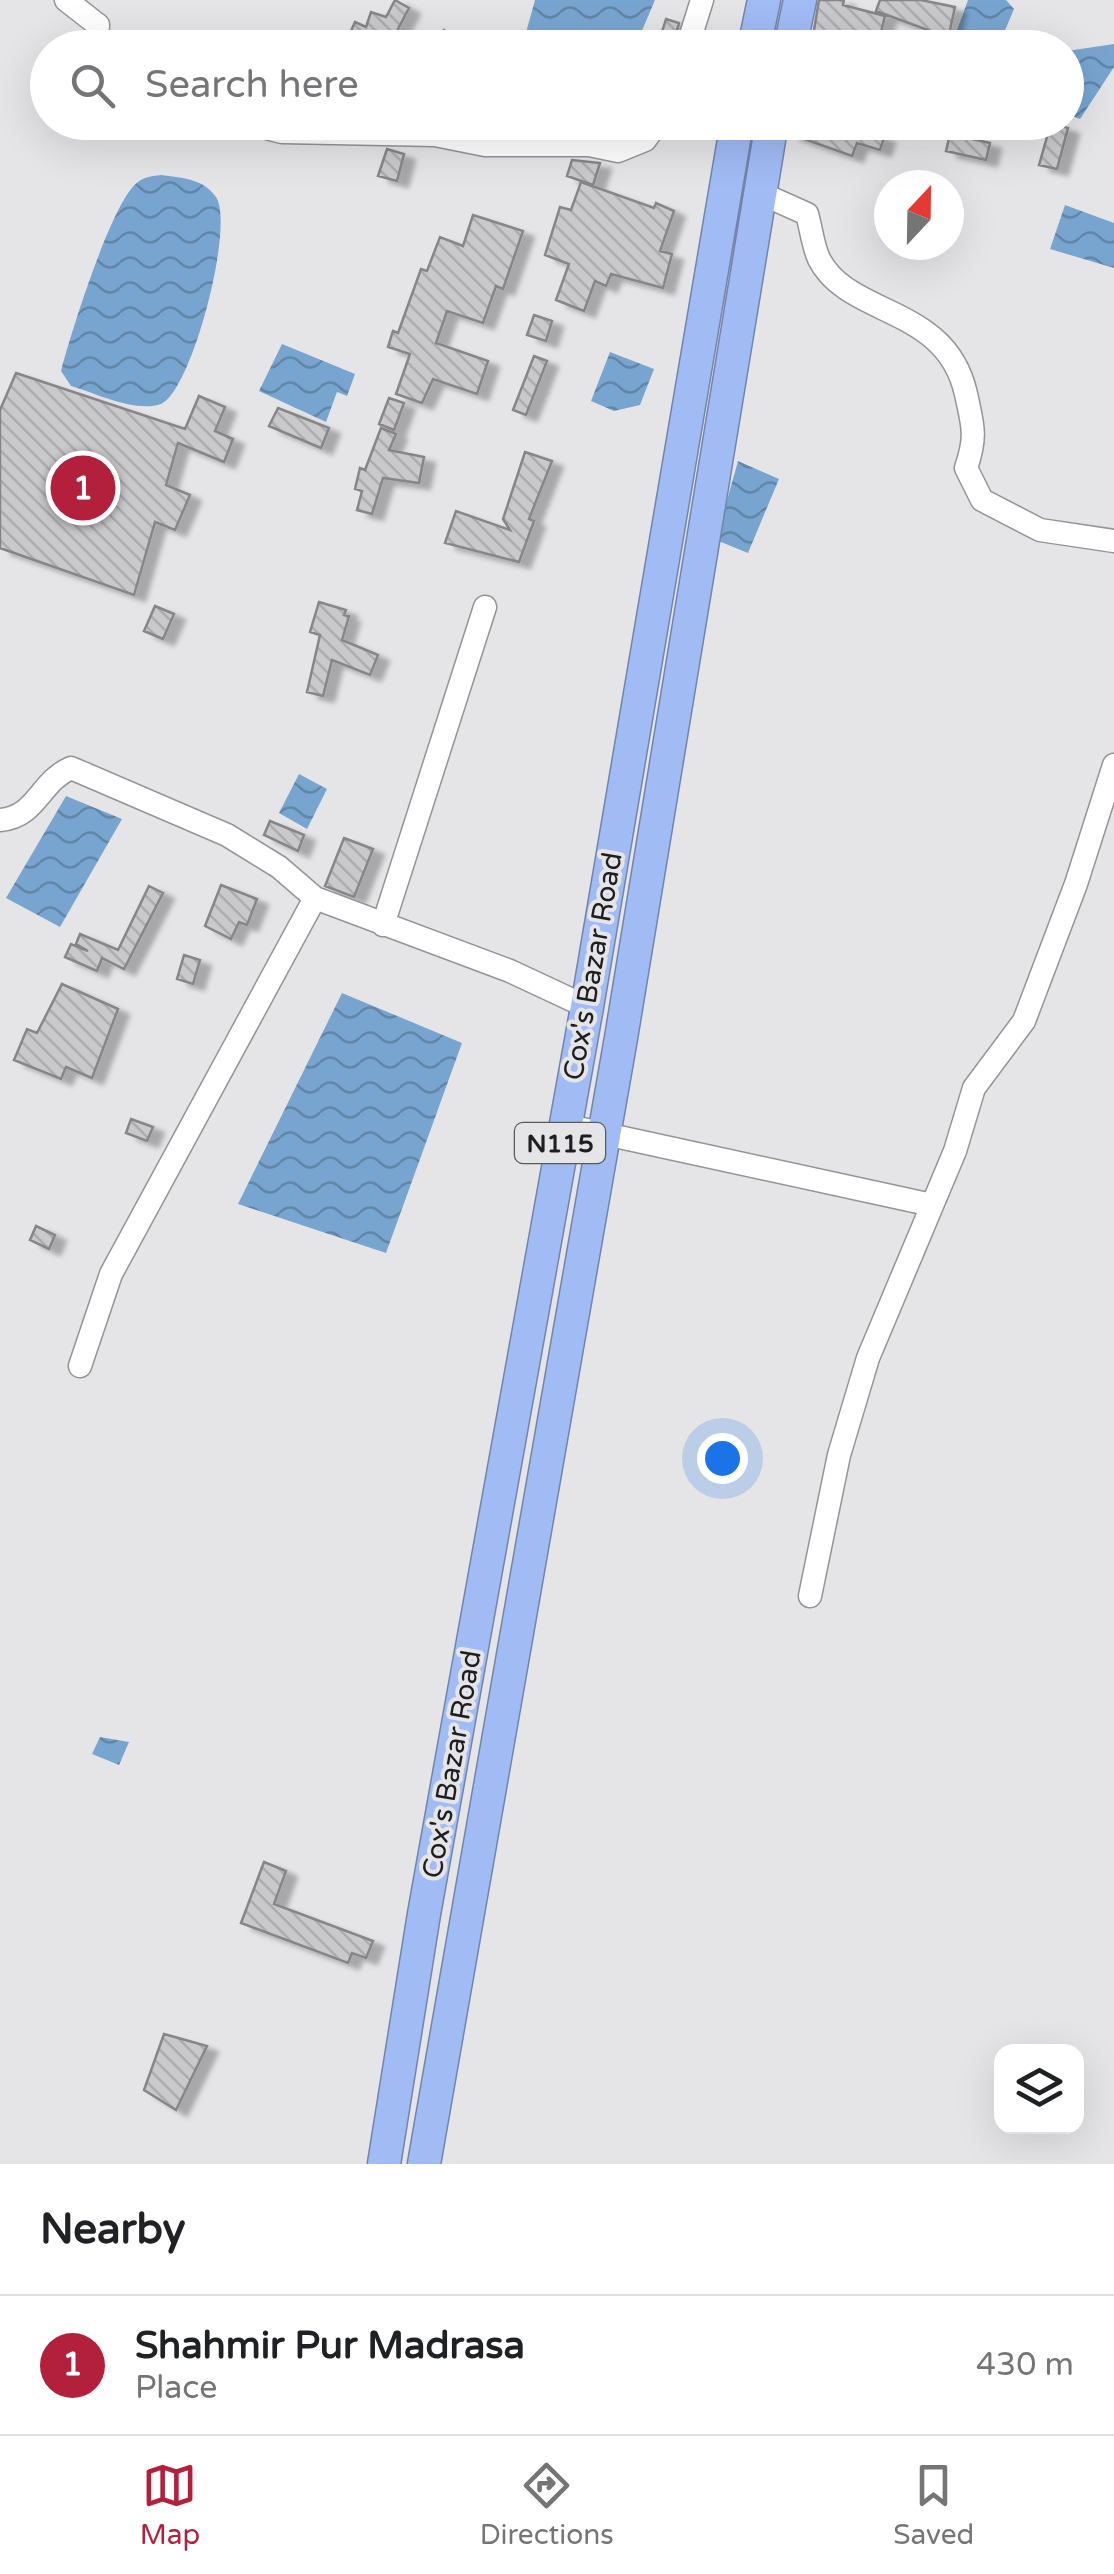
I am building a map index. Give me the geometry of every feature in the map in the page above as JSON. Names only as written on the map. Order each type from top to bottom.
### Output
[{"type":"highway","points":[[758,30],[764,0]]},
{"type":"highway","points":[[794,30],[800,0]]},
{"type":"highway","name":"Cox's Bazar Road","points":[[384,2164],[427,1895],[587,1007],[734,140]]},
{"type":"highway","name":"Cox's Bazar Road","points":[[424,2164],[604,1132],[769,140]]},
{"type":"street","points":[[66,0],[98,25],[98,30]]},
{"type":"street","points":[[693,30],[702,0]]},
{"type":"street","points":[[462,140],[484,144],[588,145],[618,151],[645,140]]},
{"type":"street","points":[[760,193],[807,214],[820,260],[831,272],[936,338],[960,367],[976,438],[966,468],[982,500],[1040,530],[1114,541]]},
{"type":"street","points":[[383,925],[485,607]]},
{"type":"street","points":[[810,1596],[839,1455],[868,1358],[932,1205],[974,1088],[1024,1021],[1076,884],[1114,764]]},
{"type":"street","points":[[0,820],[17,819],[32,808],[44,786],[71,768],[228,835],[279,867],[316,898],[510,971],[587,1007]]},
{"type":"street","points":[[80,1366],[111,1274],[316,898]]},
{"type":"street","points":[[564,1125],[932,1205]]},
{"type":"water","points":[[535,0],[655,0],[642,30],[527,30]]},
{"type":"water","points":[[968,0],[1006,0],[1014,9],[1005,30],[957,30]]},
{"type":"water","points":[[1114,44],[1114,67],[1084,113],[1084,48]]},
{"type":"water","points":[[161,175],[191,180],[211,191],[220,213],[220,239],[207,306],[185,370],[173,393],[161,404],[140,406],[71,386],[61,371],[93,270],[116,214],[138,182]]},
{"type":"water","points":[[1065,205],[1114,223],[1114,268],[1050,249]]},
{"type":"water","points":[[282,344],[355,374],[347,396],[337,392],[326,422],[259,391]]},
{"type":"water","points":[[610,352],[654,369],[640,405],[614,411],[591,401]]},
{"type":"water","points":[[738,461],[779,479],[748,553],[716,540]]},
{"type":"water","points":[[299,774],[327,789],[307,829],[279,813]]},
{"type":"water","points":[[66,796],[122,819],[60,927],[6,898]]},
{"type":"water","points":[[342,993],[462,1043],[386,1253],[238,1204]]},
{"type":"water","points":[[100,1737],[129,1742],[119,1765],[92,1754]]},
{"type":"building","points":[[395,0],[409,8],[397,30],[351,30],[355,22],[366,27],[371,12],[386,17]]},
{"type":"building","points":[[819,0],[844,0],[843,5],[885,16],[882,30],[814,30]]},
{"type":"building","points":[[880,0],[921,0],[955,7],[950,30],[928,30],[876,11]]},
{"type":"building","points":[[666,19],[679,23],[677,30],[663,30]]},
{"type":"building","points":[[807,140],[883,140],[880,150],[857,143],[852,156]]},
{"type":"building","points":[[949,140],[990,143],[986,160],[946,151]]},
{"type":"building","points":[[1046,140],[1065,140],[1057,169],[1039,165]]},
{"type":"building","points":[[387,149],[404,154],[397,181],[378,176]]},
{"type":"building","points":[[572,160],[600,163],[593,185],[567,176]]},
{"type":"building","points":[[581,182],[654,208],[656,203],[674,211],[660,251],[672,254],[663,288],[611,274],[606,286],[595,281],[584,311],[556,300],[569,264],[545,255],[560,207],[571,210]]},
{"type":"building","points":[[473,215],[523,231],[503,289],[496,286],[483,323],[447,311],[436,343],[488,361],[477,394],[433,379],[422,403],[396,394],[410,354],[388,347],[393,331],[398,333],[421,269],[427,271],[440,237],[463,246]]},
{"type":"building","points":[[534,315],[552,321],[546,341],[527,335]]},
{"type":"building","points":[[534,356],[547,361],[526,415],[513,410]]},
{"type":"building","points":[[16,373],[185,429],[199,396],[225,407],[215,431],[233,439],[224,462],[178,443],[166,485],[190,495],[175,530],[155,522],[134,595],[0,548],[0,410]]},
{"type":"building","points":[[389,398],[404,403],[394,430],[379,424]]},
{"type":"building","points":[[278,408],[329,428],[321,448],[269,426]]},
{"type":"building","points":[[381,428],[396,434],[389,450],[424,457],[419,483],[383,478],[372,514],[357,510],[362,491],[355,489],[360,468],[365,470]]},
{"type":"building","points":[[525,452],[552,461],[529,519],[534,521],[519,562],[445,543],[456,511],[510,530],[503,519]]},
{"type":"building","points":[[319,602],[346,610],[344,615],[349,616],[342,640],[378,655],[370,675],[332,660],[323,696],[307,692],[320,635],[310,632]]},
{"type":"building","points":[[155,606],[174,614],[163,639],[144,631]]},
{"type":"building","points":[[270,821],[304,835],[298,851],[264,835]]},
{"type":"building","points":[[344,838],[373,849],[354,897],[325,886]]},
{"type":"building","points":[[221,885],[257,899],[247,925],[239,922],[231,939],[205,926]]},
{"type":"building","points":[[149,886],[163,893],[124,969],[102,958],[97,971],[65,957],[71,944],[88,951],[76,944],[80,934],[118,950]]},
{"type":"building","points":[[184,955],[200,960],[193,984],[177,979]]},
{"type":"building","points":[[62,984],[118,1009],[92,1078],[66,1067],[61,1079],[14,1060],[27,1029],[37,1033]]},
{"type":"building","points":[[131,1119],[153,1127],[147,1141],[126,1133]]},
{"type":"building","points":[[36,1226],[55,1235],[49,1249],[30,1240]]},
{"type":"building","points":[[264,1862],[286,1871],[274,1904],[373,1941],[366,1958],[352,1953],[348,1963],[241,1923]]},
{"type":"building","points":[[164,2034],[207,2046],[176,2110],[144,2090]]},
{"type":"place","name":"Shahmir Pur Madrasa","points":[[83,488]]}]
